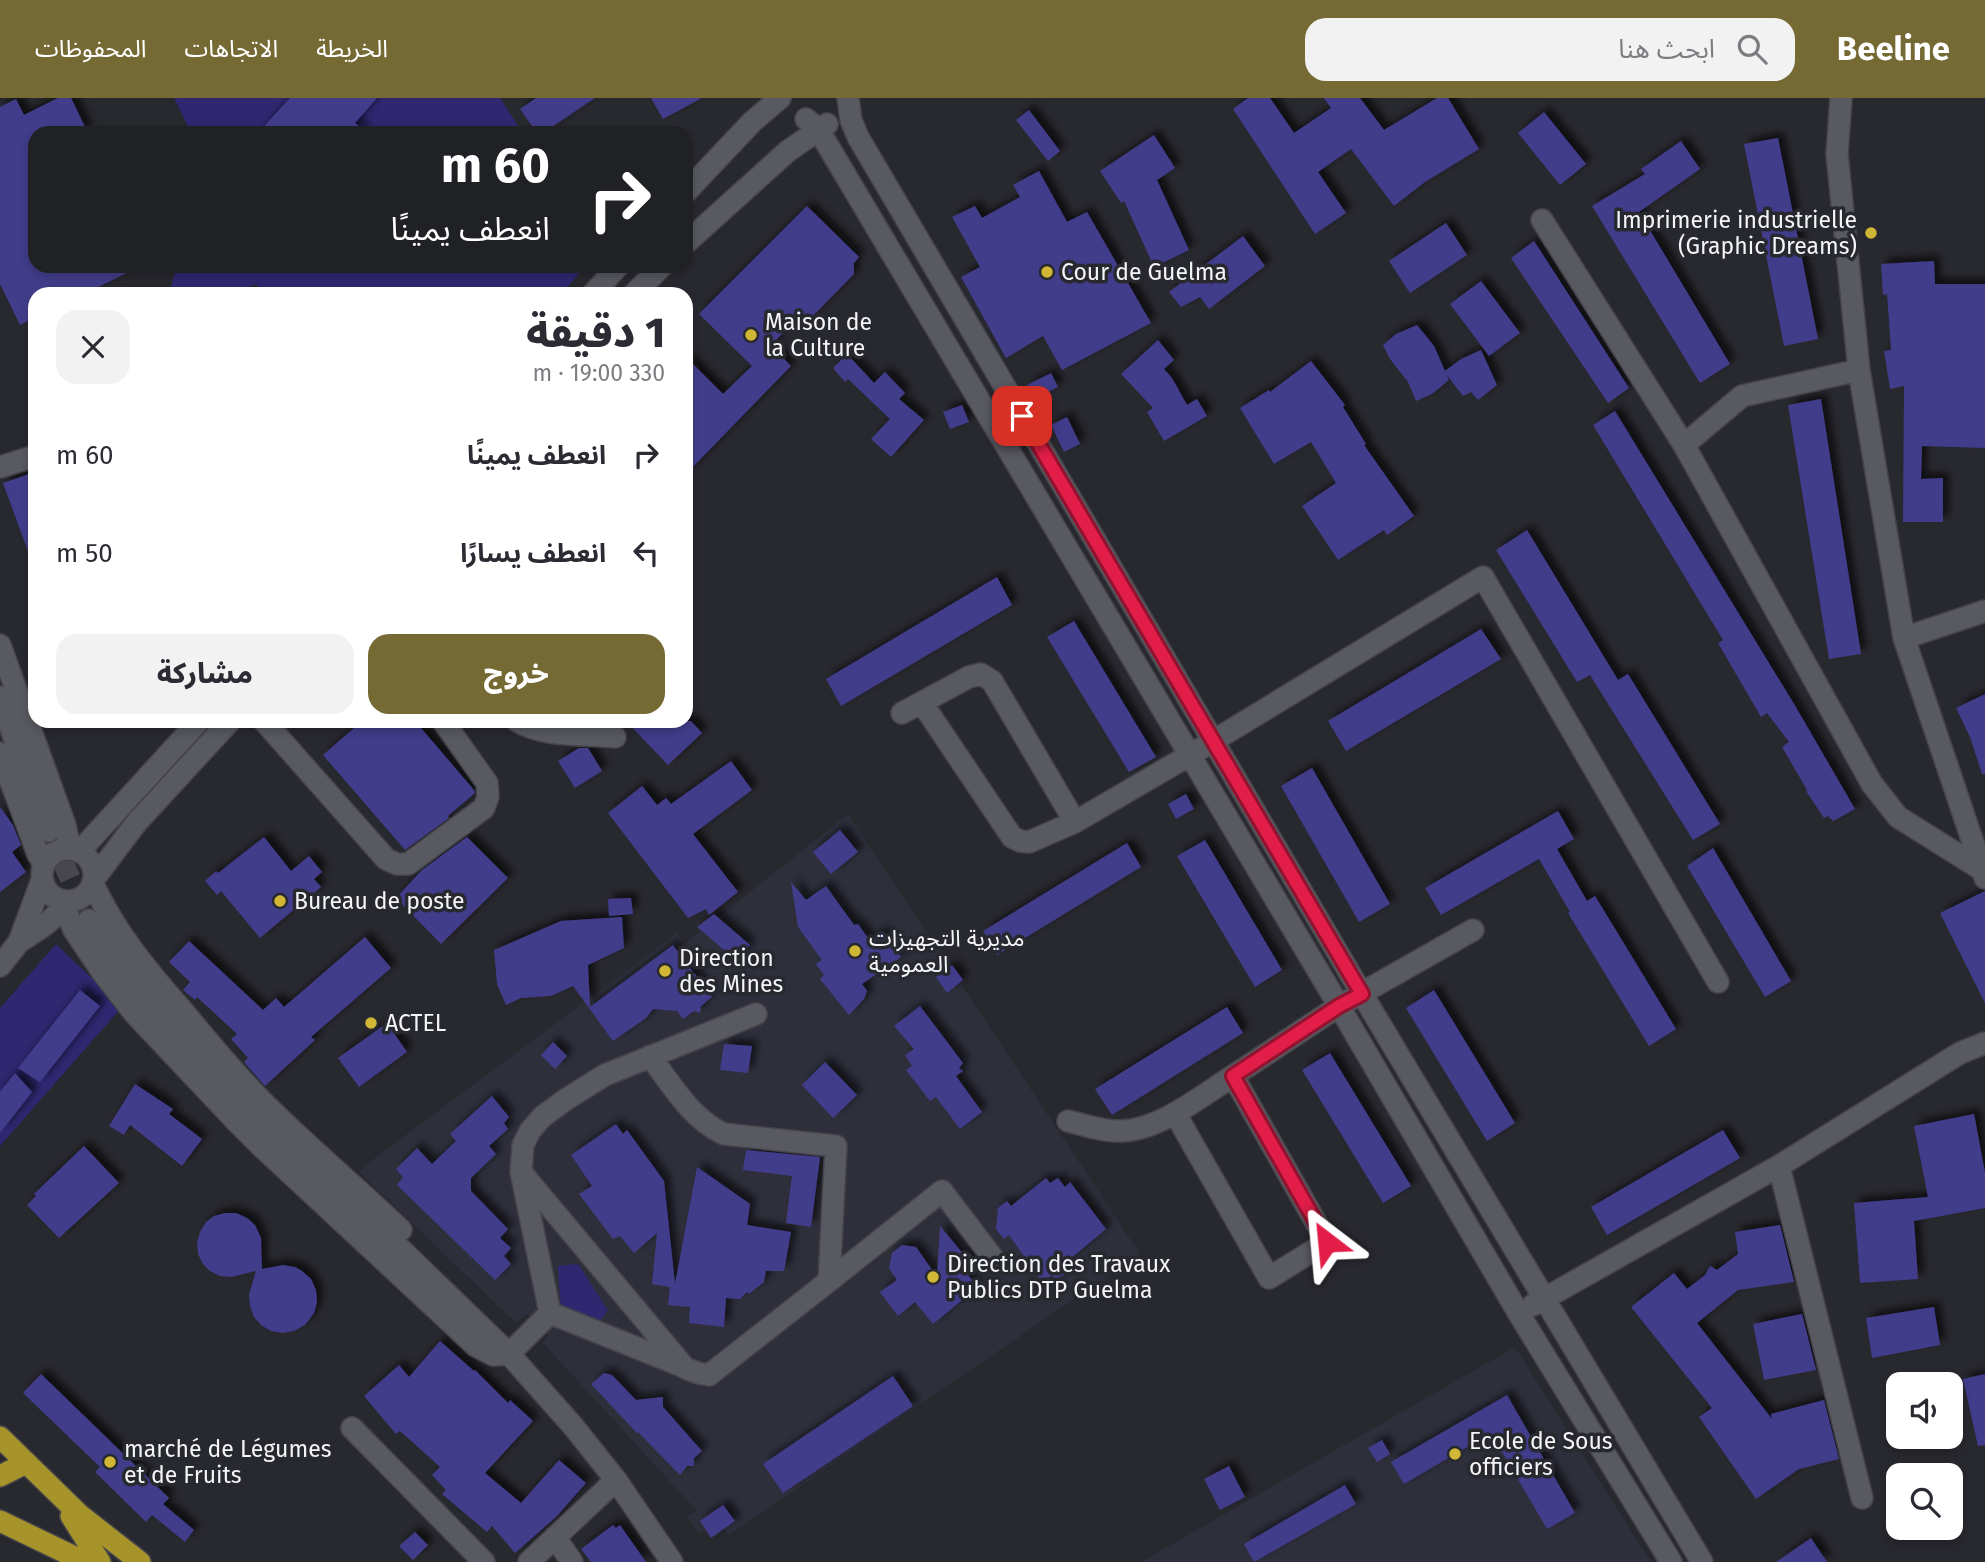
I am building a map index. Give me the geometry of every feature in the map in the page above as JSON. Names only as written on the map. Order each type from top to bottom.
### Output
[{"type":"main road","points":[[0,1437],[61,1499],[139,1562]]},
{"type":"main road","points":[[0,1458],[26,1463]]},
{"type":"main road","points":[[0,1475],[26,1463]]},
{"type":"main road","points":[[61,1499],[100,1562]]},
{"type":"main road","points":[[0,1521],[85,1562]]},
{"type":"street","points":[[1841,98],[1837,154],[1859,370],[1904,638],[1983,873]]},
{"type":"street","points":[[693,237],[788,151],[822,107]]},
{"type":"street","points":[[822,107],[1190,755],[1519,1314],[1671,1562]]},
{"type":"street","points":[[693,185],[752,122],[822,107],[851,120],[858,137],[1362,994],[1702,1562]]},
{"type":"street","points":[[1542,220],[1684,445],[1872,784],[1898,817],[1983,873]]},
{"type":"street","points":[[599,287],[612,273]]},
{"type":"street","points":[[641,287],[655,273]]},
{"type":"street","points":[[1684,445],[1742,396],[1859,370]]},
{"type":"street","points":[[0,467],[28,458]]},
{"type":"street","points":[[922,703],[1012,836],[1029,842],[1075,821],[1214,741],[1482,577],[1718,982]]},
{"type":"street","points":[[1904,638],[1985,611]]},
{"type":"street","points":[[0,645],[28,723]]},
{"type":"street","points":[[902,713],[969,677],[981,674],[992,681],[1075,821]]},
{"type":"street","points":[[0,697],[49,831]]},
{"type":"street","points":[[30,728],[75,850],[91,863],[93,881],[108,915],[127,945],[225,1061],[274,1112],[371,1201],[482,1310],[499,1331],[509,1354]]},
{"type":"street","points":[[75,850],[192,728]]},
{"type":"street","points":[[0,753],[8,800],[38,854],[50,894],[65,901],[83,897],[137,822],[224,728]]},
{"type":"street","points":[[270,728],[386,859],[397,864],[408,864],[484,807],[488,797],[487,783],[448,728]]},
{"type":"street","points":[[532,728],[615,737]]},
{"type":"street","points":[[19,942],[43,872],[55,853],[62,849],[75,850]]},
{"type":"street","points":[[0,966],[19,942],[53,919],[65,901]]},
{"type":"street","points":[[65,901],[75,930],[134,1013],[235,1120],[476,1346],[493,1355],[509,1354],[550,1313]]},
{"type":"street","points":[[89,920],[125,970],[214,1077],[248,1112],[384,1233],[509,1354],[573,1426],[616,1480],[672,1562]]},
{"type":"street","points":[[1068,1121],[1120,1131],[1142,1129],[1175,1113],[1339,1006],[1473,930]]},
{"type":"street","points":[[550,1313],[521,1172],[523,1144],[530,1131],[542,1117],[605,1074],[756,1014]]},
{"type":"street","points":[[1519,1314],[1779,1166],[1960,1053],[1985,1042]]},
{"type":"street","points":[[650,1056],[698,1118],[711,1128],[724,1134],[836,1146],[829,1281]]},
{"type":"street","points":[[1175,1113],[1269,1278],[1327,1242],[1233,1076]]},
{"type":"street","points":[[1779,1166],[1862,1498]]},
{"type":"street","points":[[521,1172],[685,1368],[690,1370]]},
{"type":"street","points":[[550,1313],[690,1370],[709,1375],[942,1191],[993,1258]]},
{"type":"street","points":[[352,1428],[484,1562]]},
{"type":"street","points":[[529,1562],[616,1480]]},
{"type":"street","points":[[555,1537],[572,1562]]},
{"type":"shaded area","points":[[174,98],[500,98],[518,126],[188,126]]},
{"type":"shaded area","points":[[175,273],[580,273],[567,287],[258,287],[256,284],[249,287],[171,287]]},
{"type":"shaded area","points":[[848,814],[1140,1254],[729,1535],[717,1521],[699,1533],[687,1517],[697,1511],[543,1343],[548,1335],[527,1314],[516,1323],[359,1172],[677,933],[686,943]]},
{"type":"shaded area","points":[[56,944],[122,1007],[0,1146],[0,1008]]},
{"type":"shaded area","points":[[578,1264],[608,1310],[599,1322],[561,1311],[558,1266]]},
{"type":"shaded area","name":"Ecole de Sous officiers","points":[[1515,1347],[1651,1562],[1141,1562]]},
{"type":"building","points":[[58,98],[71,98],[85,126],[28,126],[28,273],[127,273],[98,287],[28,287],[28,321],[20,325],[0,284],[0,107],[16,99],[24,115]]},
{"type":"building","points":[[290,98],[377,98],[355,123],[358,126],[264,126]]},
{"type":"building","points":[[536,98],[595,98],[553,126],[532,126],[520,109]]},
{"type":"building","points":[[651,98],[702,98],[663,119]]},
{"type":"building","points":[[1248,98],[1270,98],[1294,133],[1331,108],[1324,98],[1360,98],[1384,130],[1437,98],[1448,98],[1479,149],[1425,182],[1394,206],[1351,149],[1318,172],[1346,213],[1315,234],[1233,109]]},
{"type":"building","points":[[1029,110],[1060,151],[1048,161],[1016,120]]},
{"type":"building","points":[[1544,112],[1586,164],[1560,185],[1518,133]]},
{"type":"building","points":[[1154,135],[1175,168],[1157,180],[1189,250],[1154,267],[1124,201],[1121,203],[1100,171]]},
{"type":"building","points":[[1778,138],[1818,339],[1784,346],[1744,144]]},
{"type":"building","points":[[1681,141],[1700,169],[1639,212],[1730,364],[1700,383],[1592,206],[1645,174],[1641,169]]},
{"type":"building","name":"Cour de Guelma","points":[[1039,171],[1067,222],[1087,212],[1151,323],[1062,370],[1043,336],[1006,358],[961,277],[980,267],[952,217],[975,206],[982,218],[1020,197],[1013,185]]},
{"type":"building","name":"Maison de la Culture","points":[[807,206],[859,257],[854,263],[854,274],[805,324],[794,322],[771,345],[791,366],[693,467],[693,364],[723,394],[752,366],[699,314]]},
{"type":"building","points":[[1446,223],[1467,255],[1410,293],[1389,261]]},
{"type":"building","points":[[1243,236],[1265,266],[1209,309],[1200,297],[1181,307],[1169,292]]},
{"type":"building","points":[[1534,241],[1629,388],[1608,403],[1511,258]]},
{"type":"building","points":[[1934,261],[1935,284],[1985,284],[1985,448],[1922,446],[1921,479],[1943,478],[1943,522],[1903,522],[1904,386],[1890,389],[1884,351],[1891,350],[1887,294],[1883,295],[1881,264]]},
{"type":"building","points":[[1481,281],[1520,333],[1489,356],[1450,304]]},
{"type":"building","points":[[1417,325],[1434,346],[1445,371],[1461,359],[1481,350],[1497,385],[1478,400],[1471,392],[1463,396],[1446,374],[1449,380],[1432,394],[1416,401],[1408,382],[1383,345],[1396,334]]},
{"type":"building","points":[[1158,340],[1174,360],[1164,369],[1187,405],[1197,399],[1207,416],[1164,441],[1147,412],[1153,408],[1121,374]]},
{"type":"building","points":[[847,354],[874,383],[885,372],[905,393],[899,399],[924,420],[891,457],[871,439],[890,419],[848,379],[845,382],[833,368]]},
{"type":"building","points":[[1311,361],[1345,405],[1343,407],[1366,444],[1364,445],[1414,516],[1387,535],[1384,530],[1338,560],[1302,506],[1336,483],[1311,442],[1274,464],[1240,408],[1269,390],[1270,392]]},
{"type":"building","points":[[1051,373],[1058,387],[1034,399],[1027,385]]},
{"type":"building","points":[[1821,399],[1861,654],[1829,659],[1788,405]]},
{"type":"building","points":[[962,405],[969,422],[950,429],[943,412]]},
{"type":"building","points":[[1615,411],[1855,809],[1833,821],[1828,816],[1824,818],[1782,747],[1789,742],[1767,713],[1761,717],[1718,643],[1723,640],[1593,425]]},
{"type":"building","points":[[1067,417],[1080,444],[1064,452],[1051,425]]},
{"type":"building","points":[[28,474],[28,551],[3,483]]},
{"type":"building","points":[[1527,530],[1618,680],[1628,674],[1720,824],[1693,840],[1590,675],[1577,682],[1496,550]]},
{"type":"building","points":[[997,577],[1012,605],[841,706],[826,679]]},
{"type":"building","points":[[1074,621],[1156,757],[1129,772],[1047,637]]},
{"type":"building","points":[[1481,629],[1501,659],[1346,751],[1328,721]]},
{"type":"building","points":[[1985,694],[1985,774],[1982,774],[1970,737],[1956,708]]},
{"type":"building","points":[[693,723],[702,733],[668,765],[633,728],[693,728]]},
{"type":"building","points":[[354,728],[421,728],[475,793],[448,816],[449,818],[405,850],[323,755]]},
{"type":"building","points":[[579,748],[588,748],[602,771],[575,788],[558,761]]},
{"type":"building","points":[[731,761],[752,790],[693,834],[738,892],[709,915],[706,909],[688,918],[608,813],[642,786],[657,805],[666,798],[671,804]]},
{"type":"building","points":[[1312,768],[1390,904],[1359,922],[1281,786]]},
{"type":"building","points":[[1186,794],[1194,809],[1176,819],[1168,804]]},
{"type":"building","points":[[0,807],[13,825],[21,845],[12,852],[26,872],[0,892]]},
{"type":"building","points":[[1558,811],[1574,839],[1557,849],[1587,901],[1595,896],[1676,1029],[1649,1046],[1568,913],[1570,912],[1539,859],[1441,915],[1425,888]]},
{"type":"building","points":[[840,830],[858,852],[831,874],[813,852]]},
{"type":"building","points":[[264,837],[291,871],[309,856],[322,872],[314,879],[321,887],[260,938],[221,891],[217,895],[205,881]]},
{"type":"building","points":[[467,837],[508,878],[441,944],[396,898],[422,870]]},
{"type":"building","points":[[1205,840],[1282,970],[1255,987],[1177,856]]},
{"type":"building","points":[[1127,843],[1141,867],[997,955],[983,931]]},
{"type":"building","points":[[1713,848],[1791,981],[1765,997],[1687,866]]},
{"type":"building","name":"مديرية التجهيزات العمومية","points":[[791,882],[806,900],[826,886],[854,925],[858,924],[870,941],[881,931],[901,957],[862,984],[867,991],[864,999],[849,1015],[820,979],[824,975],[816,964],[822,960],[798,927]]},
{"type":"building","points":[[1985,891],[1985,1003],[1940,913]]},
{"type":"building","points":[[631,898],[633,914],[609,916],[608,899]]},
{"type":"building","points":[[714,914],[750,945],[737,961],[697,927]]},
{"type":"building","points":[[622,917],[624,948],[588,965],[590,1007],[673,945],[712,997],[701,1006],[700,1013],[694,1011],[683,1019],[677,1011],[653,1009],[646,1018],[613,1041],[573,986],[551,996],[521,998],[506,1005],[497,984],[494,950],[561,921]]},
{"type":"building","points":[[365,937],[391,968],[311,1037],[315,1040],[265,1086],[244,1062],[248,1058],[231,1039],[237,1034],[197,997],[195,1000],[183,990],[190,982],[169,962],[189,941],[263,1010],[276,998],[284,1007]]},
{"type":"building","points":[[952,965],[963,980],[947,993],[936,977]]},
{"type":"building","points":[[80,990],[100,1006],[40,1082],[18,1068]]},
{"type":"building","points":[[1434,990],[1515,1123],[1487,1141],[1406,1008]]},
{"type":"building","points":[[920,1006],[963,1063],[959,1068],[963,1071],[956,1076],[982,1112],[960,1129],[936,1097],[930,1101],[906,1070],[912,1066],[905,1055],[914,1049],[894,1026]]},
{"type":"building","points":[[1227,1007],[1243,1033],[1112,1115],[1095,1089]]},
{"type":"building","points":[[387,1023],[407,1052],[359,1087],[338,1058]]},
{"type":"building","points":[[553,1042],[567,1056],[555,1069],[541,1055]]},
{"type":"building","points":[[724,1044],[752,1046],[748,1073],[720,1070]]},
{"type":"building","points":[[1330,1053],[1411,1186],[1383,1203],[1302,1070]]},
{"type":"building","points":[[825,1062],[857,1095],[833,1118],[802,1085]]},
{"type":"building","points":[[15,1073],[32,1092],[0,1133],[0,1092]]},
{"type":"building","points":[[135,1084],[173,1109],[169,1114],[202,1139],[182,1166],[130,1125],[124,1135],[109,1126]]},
{"type":"building","points":[[492,1096],[509,1117],[504,1123],[508,1129],[489,1146],[496,1154],[471,1178],[471,1191],[508,1229],[500,1238],[511,1248],[504,1256],[511,1264],[495,1280],[397,1185],[403,1177],[396,1169],[417,1148],[432,1164],[456,1141],[450,1134]]},
{"type":"building","points":[[1974,1114],[1985,1173],[1985,1208],[1914,1221],[1918,1279],[1860,1283],[1854,1203],[1928,1197],[1914,1126]]},
{"type":"building","points":[[616,1124],[623,1134],[627,1130],[664,1181],[675,1284],[697,1167],[750,1204],[747,1225],[791,1232],[784,1271],[766,1271],[764,1282],[749,1294],[747,1292],[740,1299],[726,1298],[724,1327],[689,1323],[690,1307],[668,1305],[670,1287],[652,1284],[657,1233],[634,1253],[620,1236],[613,1239],[579,1194],[592,1186],[571,1155]]},
{"type":"building","points":[[1723,1130],[1740,1158],[1607,1235],[1591,1207]]},
{"type":"building","points":[[84,1146],[119,1183],[59,1238],[27,1205],[36,1196],[34,1194]]},
{"type":"building","points":[[746,1150],[820,1157],[811,1227],[786,1223],[792,1176],[743,1170]]},
{"type":"building","points":[[1046,1178],[1050,1183],[1058,1178],[1065,1187],[1070,1182],[1106,1229],[1064,1264],[1069,1271],[1055,1281],[1052,1275],[1043,1283],[1009,1235],[1004,1239],[996,1229],[998,1208],[1007,1201],[1011,1206]]},
{"type":"building","points":[[225,1213],[236,1213],[255,1225],[261,1238],[262,1269],[283,1265],[295,1267],[311,1279],[317,1302],[314,1313],[305,1325],[283,1333],[271,1331],[254,1317],[250,1306],[249,1294],[256,1271],[231,1277],[220,1276],[203,1264],[198,1254],[200,1232],[206,1222]]},
{"type":"building","points":[[1780,1225],[1794,1282],[1738,1290],[1697,1323],[1772,1419],[1771,1414],[1824,1400],[1839,1459],[1799,1469],[1756,1499],[1699,1417],[1712,1408],[1631,1307],[1674,1273],[1687,1289],[1705,1275],[1710,1266],[1717,1270],[1738,1254],[1735,1232]]},
{"type":"building","name":"Direction des Travaux Publics DTP Guelma","points":[[940,1226],[965,1256],[969,1253],[979,1265],[968,1275],[978,1287],[933,1324],[915,1302],[898,1316],[880,1292],[897,1280],[889,1268],[892,1253],[902,1245],[916,1247],[937,1277]]},
{"type":"building","points":[[1934,1307],[1940,1345],[1872,1358],[1866,1318]]},
{"type":"building","points":[[1802,1314],[1816,1370],[1764,1380],[1753,1324]]},
{"type":"building","points":[[440,1341],[475,1370],[508,1403],[510,1400],[533,1421],[485,1473],[521,1503],[559,1460],[586,1483],[556,1517],[515,1553],[492,1526],[487,1532],[442,1494],[446,1490],[432,1475],[440,1467],[400,1431],[396,1434],[364,1396],[399,1365],[409,1377]]},
{"type":"building","points":[[604,1373],[612,1375],[636,1400],[663,1397],[663,1407],[702,1451],[694,1458],[694,1466],[687,1466],[680,1475],[637,1433],[591,1384]]},
{"type":"building","points":[[41,1374],[169,1498],[163,1504],[194,1530],[185,1542],[152,1515],[146,1522],[95,1472],[100,1467],[23,1393]]},
{"type":"building","points":[[1985,1374],[1985,1445],[1978,1446],[1963,1379]]},
{"type":"building","points":[[893,1376],[913,1406],[783,1493],[763,1464]]},
{"type":"building","points":[[1507,1395],[1575,1513],[1547,1529],[1491,1433],[1404,1484],[1391,1462]]},
{"type":"building","points":[[1382,1440],[1390,1454],[1377,1462],[1368,1448]]},
{"type":"building","points":[[1229,1466],[1245,1497],[1220,1510],[1204,1479]]},
{"type":"building","points":[[1345,1485],[1356,1504],[1254,1562],[1244,1544]]},
{"type":"building","points":[[723,1505],[735,1521],[711,1538],[700,1521]]},
{"type":"building","points":[[613,1525],[616,1528],[620,1525],[646,1562],[591,1562],[581,1549]]},
{"type":"building","points":[[415,1532],[428,1545],[413,1560],[399,1546]]},
{"type":"building","points":[[1811,1538],[1827,1562],[1776,1562]]},
{"type":"tunnel","points":[[49,831],[89,920]]},
{"type":"place","name":"Imprimerie industrielle (Graphic Dreams)","points":[[1871,233]]},
{"type":"place","name":"Cour de Guelma","points":[[1047,272]]},
{"type":"place","name":"Maison de la Culture","points":[[751,335]]},
{"type":"place","name":"Bureau de poste","points":[[280,901]]},
{"type":"place","name":"مديرية التجهيزات العمومية","points":[[855,951]]},
{"type":"place","name":"Direction des Mines","points":[[665,971]]},
{"type":"place","name":"ACTEL","points":[[371,1023]]},
{"type":"place","name":"Direction des Travaux Publics DTP Guelma","points":[[933,1277]]},
{"type":"place","name":"Ecole de Sous officiers","points":[[1455,1454]]},
{"type":"place","name":"marché de Légumes et de Fruits","points":[[110,1462]]},
{"type":"route","points":[[1022,416],[1362,994],[1339,1006],[1233,1076],[1327,1242]]}]
